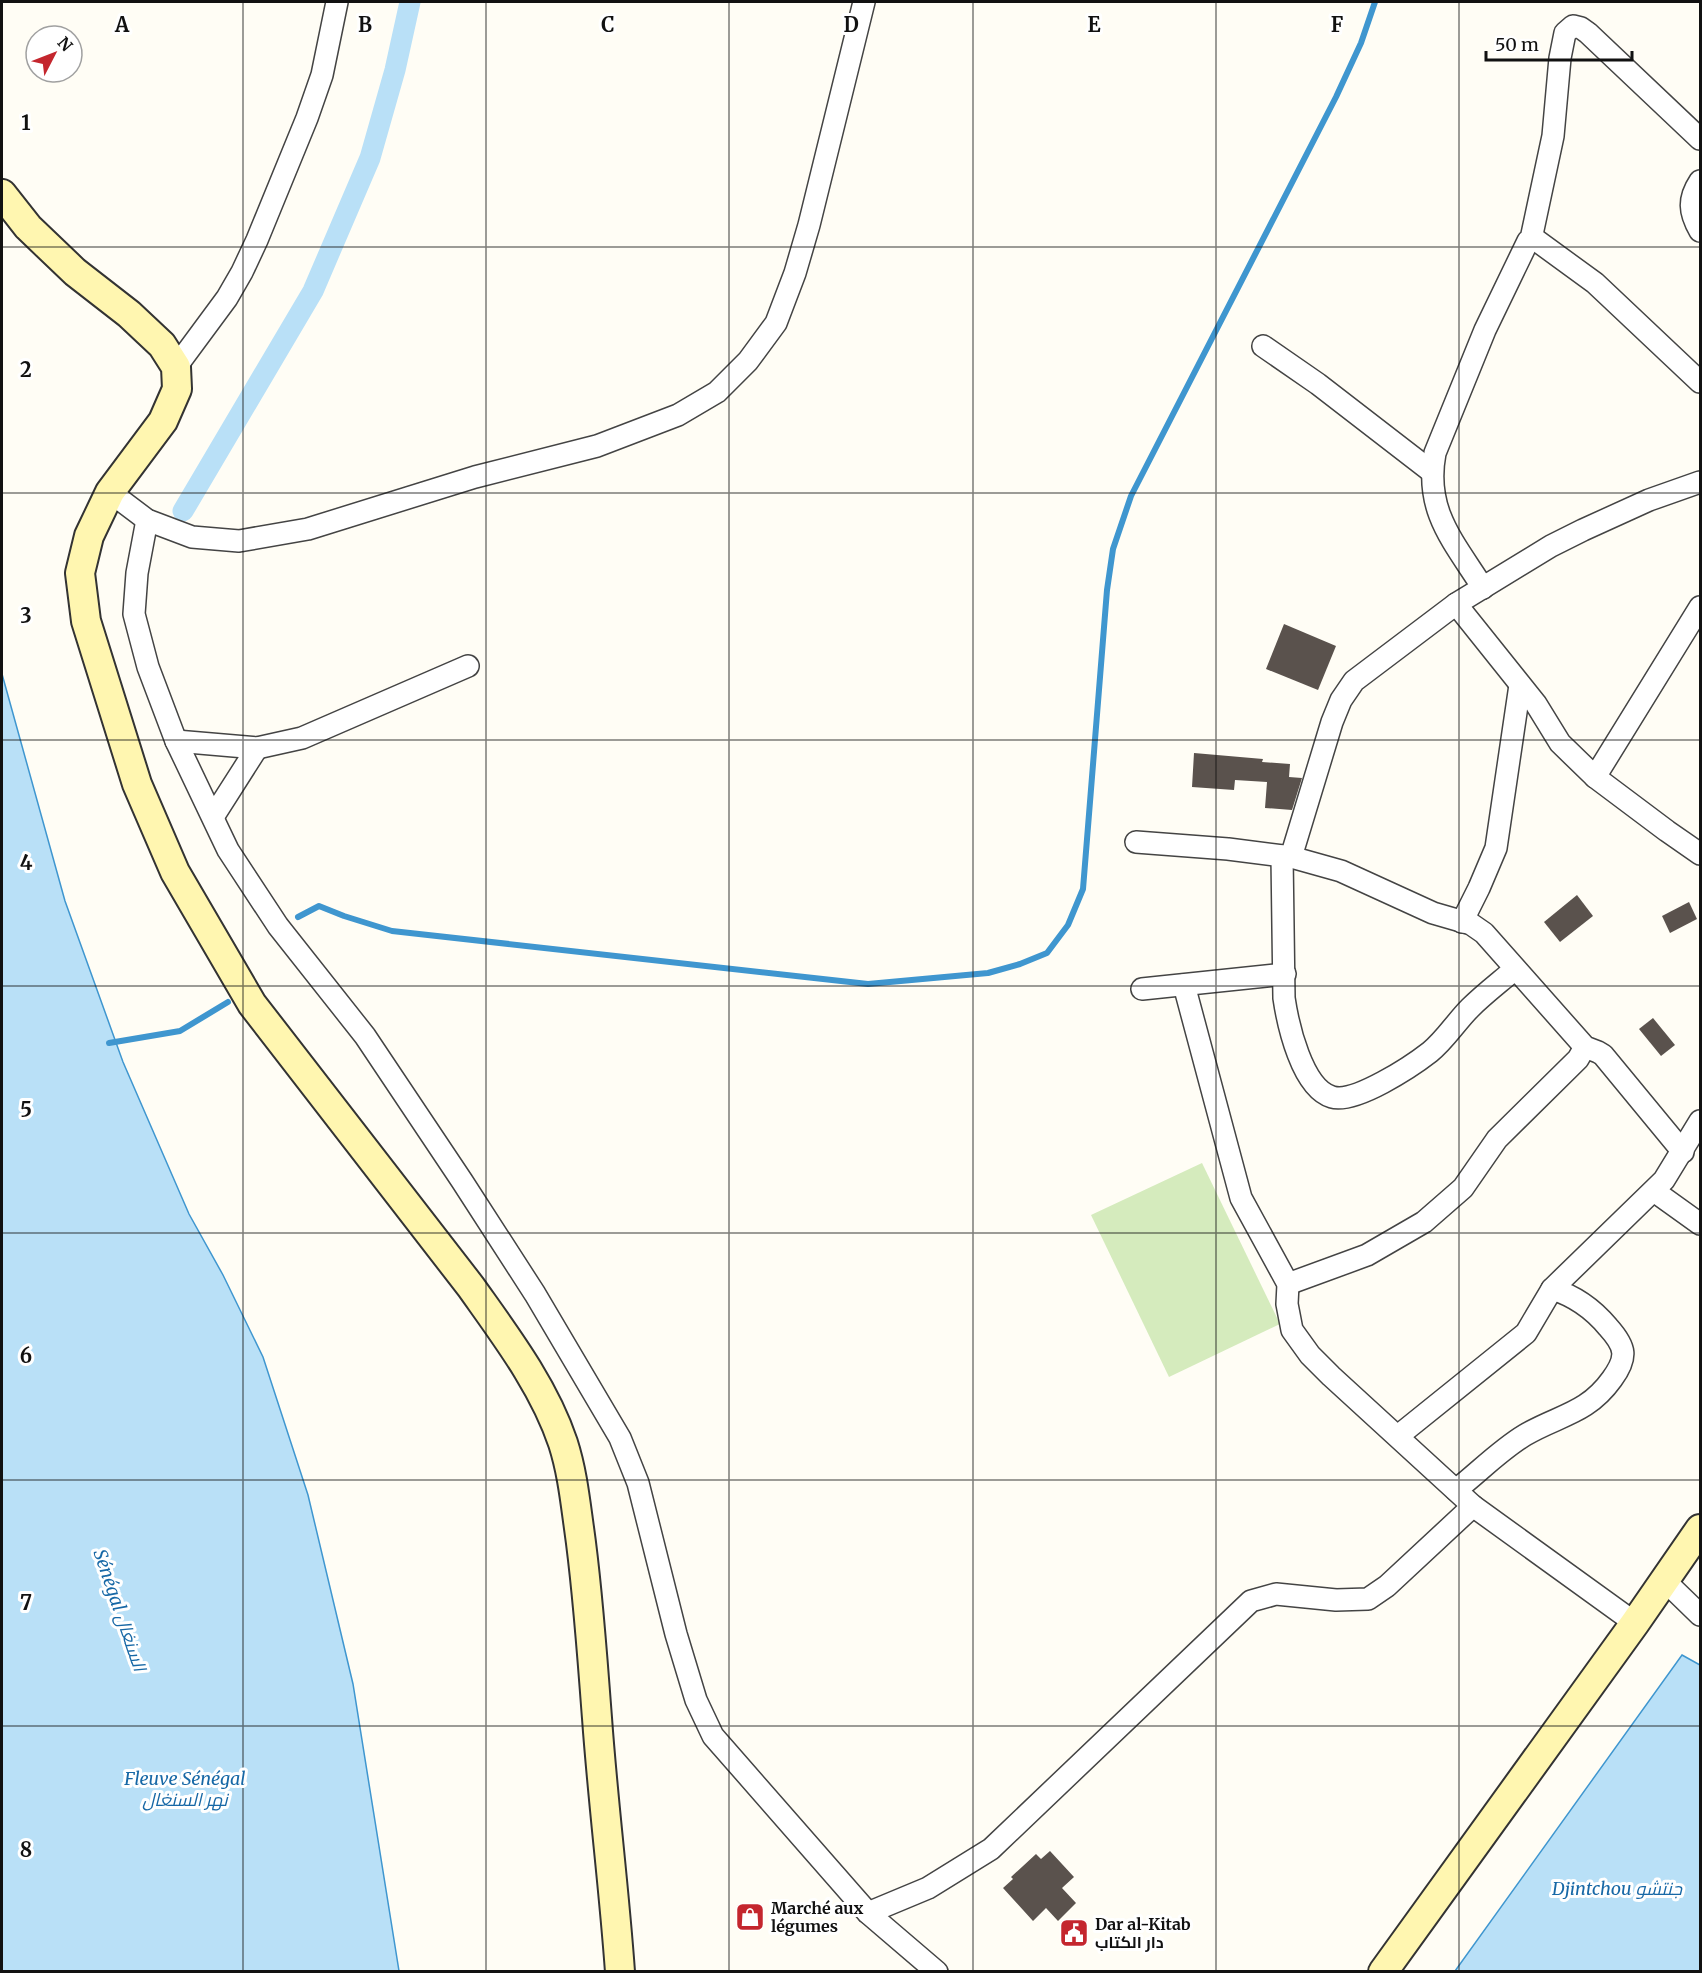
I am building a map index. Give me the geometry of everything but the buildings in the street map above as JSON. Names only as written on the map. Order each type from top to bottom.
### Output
[{"type":"street","points":[[176,367],[227,298],[257,240],[307,118],[322,75],[337,2]]},
{"type":"street","points":[[110,492],[147,520],[192,537],[239,541],[308,529],[475,477],[597,446],[678,415],[717,392],[748,361],[776,323],[795,273],[812,214],[864,2]]},
{"type":"street","points":[[1483,588],[1441,520],[1434,497],[1432,472],[1435,453],[1485,330],[1531,239],[1553,136],[1562,50],[1565,33],[1569,28],[1574,26],[1588,33],[1701,139]]},
{"type":"street","points":[[1701,181],[1691,196],[1690,206],[1695,222],[1701,231]]},
{"type":"street","points":[[2,194],[28,227],[75,272],[129,314],[162,345],[176,367],[177,389],[163,421],[110,492],[89,536],[80,573],[86,621],[137,784],[175,872],[252,1004],[471,1287],[495,1322],[546,1403],[562,1442],[571,1474],[587,1585],[599,1748],[620,1971]]},
{"type":"street","points":[[1531,239],[1536,240],[1595,283],[1701,382]]},
{"type":"street","points":[[1263,346],[1318,384],[1432,472]]},
{"type":"street","points":[[1515,969],[1470,1008],[1431,1051],[1379,1085],[1344,1098],[1332,1097],[1310,1080],[1287,1021],[1284,998],[1287,856],[1332,723],[1344,694],[1354,681],[1456,604],[1551,546],[1583,530],[1649,500],[1701,482]]},
{"type":"street","points":[[147,520],[137,573],[134,614],[148,667],[176,741],[228,850],[278,926],[365,1036],[535,1294],[620,1438],[638,1483],[676,1634],[696,1700],[713,1736],[868,1913],[937,1971]]},
{"type":"street","points":[[1456,604],[1536,704],[1560,743],[1595,777],[1701,854]]},
{"type":"street","points":[[1595,777],[1701,607]]},
{"type":"street","points":[[176,741],[257,748],[302,738],[468,666]]},
{"type":"street","points":[[1462,922],[1496,848],[1520,685]]},
{"type":"street","points":[[213,818],[257,748]]},
{"type":"street","points":[[1136,842],[1287,856],[1341,872],[1417,906],[1471,924],[1484,933],[1585,1047],[1603,1056],[1683,1152]]},
{"type":"street","points":[[1142,989],[1285,974]]},
{"type":"street","points":[[1184,985],[1241,1198],[1288,1284],[1287,1304],[1292,1330],[1310,1355],[1473,1506],[1635,1623]]},
{"type":"street","points":[[1288,1284],[1367,1255],[1432,1215],[1468,1182],[1497,1139],[1578,1059],[1585,1047]]},
{"type":"street","points":[[1398,1436],[1485,1364],[1522,1337],[1533,1323],[1552,1289],[1654,1191],[1683,1152],[1701,1121]]},
{"type":"street","points":[[1654,1191],[1701,1224]]},
{"type":"street","points":[[1456,1490],[1523,1436],[1584,1407],[1606,1386],[1621,1365],[1623,1347],[1608,1327],[1585,1305],[1568,1294],[1552,1289]]},
{"type":"street","points":[[868,1913],[928,1888],[991,1849],[1251,1601],[1276,1594],[1336,1600],[1368,1599],[1387,1586],[1473,1506]]},
{"type":"street","points":[[1383,1971],[1701,1529]]},
{"type":"street","points":[[1664,1580],[1701,1615]]},
{"type":"green space","points":[[1202,1163],[1280,1324],[1169,1377],[1091,1215]]},
{"type":"water","name":"Fleuve Sénégal نهر السنغال","points":[[2,674],[65,901],[123,1062],[189,1214],[223,1275],[263,1357],[308,1495],[353,1684],[399,1971],[2,1971]]},
{"type":"water","name":"Djintchou جنتشو","points":[[1682,1655],[1700,1665],[1700,1971],[1455,1971]]},
{"type":"waterway","points":[[183,511],[313,291],[370,158],[395,70],[410,2]]},
{"type":"waterway","points":[[298,917],[319,906],[392,931],[868,984],[988,973],[1047,953],[1068,925],[1083,889],[1107,590],[1113,549],[1131,496],[1336,97],[1361,43],[1375,2]]},
{"type":"waterway","points":[[109,1043],[180,1031],[228,1002]]},
{"type":"place","name":"Marché aux légumes","points":[[750,1917]]},
{"type":"place","name":"Dar al-Kitab دار الكتاب","points":[[1074,1933]]},
{"type":"water label","name":"Sénégal السنغال","points":[[120,1610]]}]
